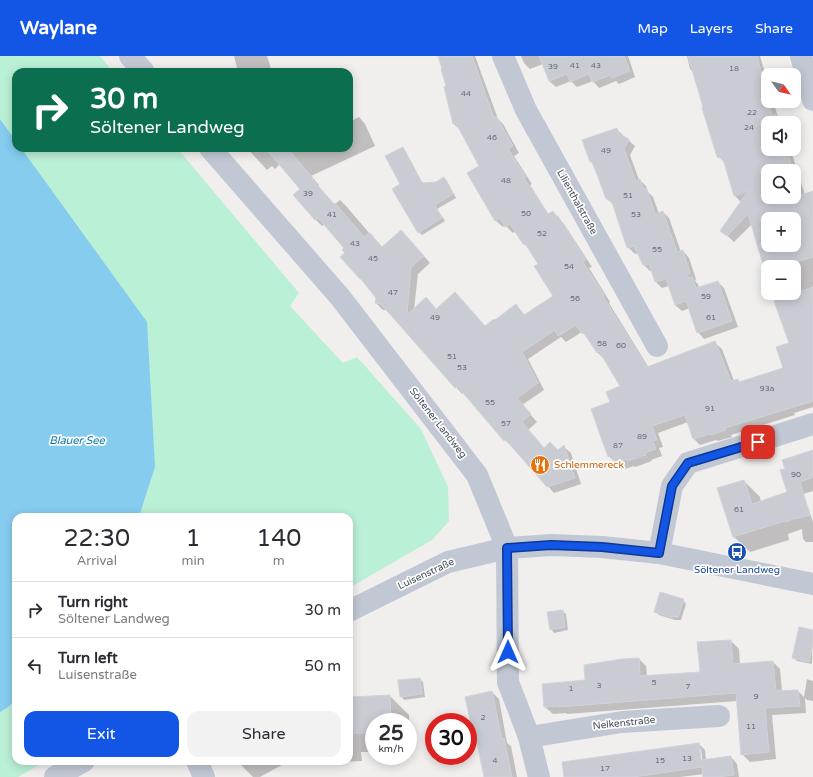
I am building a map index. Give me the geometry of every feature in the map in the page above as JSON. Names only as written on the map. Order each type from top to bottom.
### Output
[{"type":"street","name":"Lilienthalstraße","points":[[503,56],[526,110],[657,346]]},
{"type":"street","points":[[801,56],[812,92]]},
{"type":"street","name":"Söltener Landweg","points":[[213,152],[340,297],[478,475],[507,548]]},
{"type":"street","points":[[659,553],[672,486],[688,463],[813,424]]},
{"type":"street","points":[[539,777],[529,737],[508,682],[507,548],[551,545],[602,547],[659,553],[813,584]]},
{"type":"street","name":"Luisenstraße","points":[[353,609],[448,562],[507,548]]},
{"type":"street","name":"Nelkenstraße","points":[[529,737],[622,722],[719,716]]},
{"type":"street","points":[[55,777],[77,765]]},
{"type":"street","points":[[199,765],[204,777]]},
{"type":"green space","points":[[0,56],[100,56],[110,68],[12,68],[12,136],[0,119]]},
{"type":"green space","points":[[23,152],[180,152],[299,293],[290,306],[343,363],[357,357],[421,429],[448,487],[449,521],[432,540],[353,586],[353,513],[140,513],[155,467]]},
{"type":"green space","points":[[12,704],[12,765],[39,765],[18,777],[0,777],[0,712]]},
{"type":"water","name":"Blauer See","points":[[0,119],[12,136],[12,152],[24,152],[147,322],[155,467],[140,513],[12,513],[12,704],[0,712]]},
{"type":"building","points":[[438,56],[472,56],[494,118],[496,116],[513,146],[508,149],[526,177],[524,178],[548,214],[553,211],[556,216],[558,216],[586,260],[583,262],[604,295],[603,296],[647,367],[715,341],[731,381],[738,379],[739,382],[783,368],[776,347],[789,343],[774,301],[801,300],[801,291],[813,287],[813,401],[725,428],[726,430],[693,439],[685,415],[652,426],[657,440],[653,441],[656,449],[645,453],[646,455],[615,463],[612,455],[608,457],[591,409],[610,402],[606,392],[620,386],[599,351],[597,353],[584,333],[582,334],[576,325],[558,336],[555,330],[522,352],[538,383],[517,398],[531,414],[522,422],[544,448],[550,442],[558,450],[564,445],[575,478],[547,487],[505,439],[504,441],[457,386],[455,388],[381,304],[375,303],[376,298],[361,279],[340,257],[345,253],[342,250],[344,248],[318,218],[315,220],[293,195],[300,189],[268,152],[290,152],[313,178],[312,179],[364,237],[370,233],[382,247],[401,230],[424,256],[411,267],[407,315],[426,297],[436,309],[455,292],[485,326],[516,304],[524,315],[553,296],[534,266],[538,264],[526,245],[523,244],[510,224],[505,227],[500,218],[495,221],[467,173],[479,166],[456,123],[453,124],[444,87],[446,86]]},
{"type":"building","points":[[539,56],[624,56],[630,71],[612,78],[611,75],[592,82],[589,74],[570,82],[567,74],[549,81]]},
{"type":"building","points":[[688,56],[757,56],[761,72],[761,108],[770,108],[772,115],[776,114],[776,116],[761,116],[761,156],[789,156],[791,164],[761,164],[761,204],[801,204],[801,195],[813,191],[813,257],[801,261],[762,260],[748,214],[727,236],[720,231],[748,191],[734,196],[723,159],[717,157],[702,108],[703,107]]},
{"type":"building","points":[[617,128],[619,134],[629,139],[624,149],[636,181],[640,179],[643,188],[647,189],[655,214],[663,211],[677,252],[683,250],[690,273],[685,278],[692,277],[696,288],[718,281],[732,321],[697,333],[686,301],[675,305],[666,279],[655,282],[649,264],[643,265],[634,246],[627,248],[612,202],[606,199],[582,140]]},
{"type":"building","points":[[403,147],[422,183],[436,182],[444,177],[453,194],[435,205],[442,218],[418,233],[392,189],[400,184],[385,156]]},
{"type":"building","points":[[813,450],[813,477],[800,482],[810,515],[733,537],[717,488],[744,480],[752,504],[787,492],[780,470],[785,469],[782,460]]},
{"type":"building","points":[[660,592],[684,599],[678,617],[671,617],[654,612]]},
{"type":"building","points":[[563,610],[565,627],[550,630],[547,612]]},
{"type":"building","points":[[799,627],[813,630],[813,643],[809,662],[792,658]]},
{"type":"building","points":[[731,640],[733,664],[773,661],[776,691],[798,690],[800,706],[765,708],[769,752],[741,755],[736,693],[544,707],[542,684],[585,680],[584,665],[639,658],[640,676],[700,672],[697,642]]},
{"type":"building","points":[[420,678],[422,694],[400,697],[398,680]]},
{"type":"building","points":[[492,691],[512,777],[484,777],[477,743],[477,713],[468,713],[465,697]]},
{"type":"building","points":[[390,695],[391,713],[365,713],[365,733],[353,734],[353,697]]},
{"type":"building","points":[[699,743],[701,760],[731,756],[734,775],[703,777],[702,767],[633,777],[564,777],[562,762]]},
{"type":"place","name":"Schlemmereck","points":[[540,465]]},
{"type":"place","name":"Söltener Landweg","points":[[737,552]]},
{"type":"route","points":[[508,652],[507,548],[551,545],[602,547],[659,553],[672,486],[688,463],[758,442]]}]
